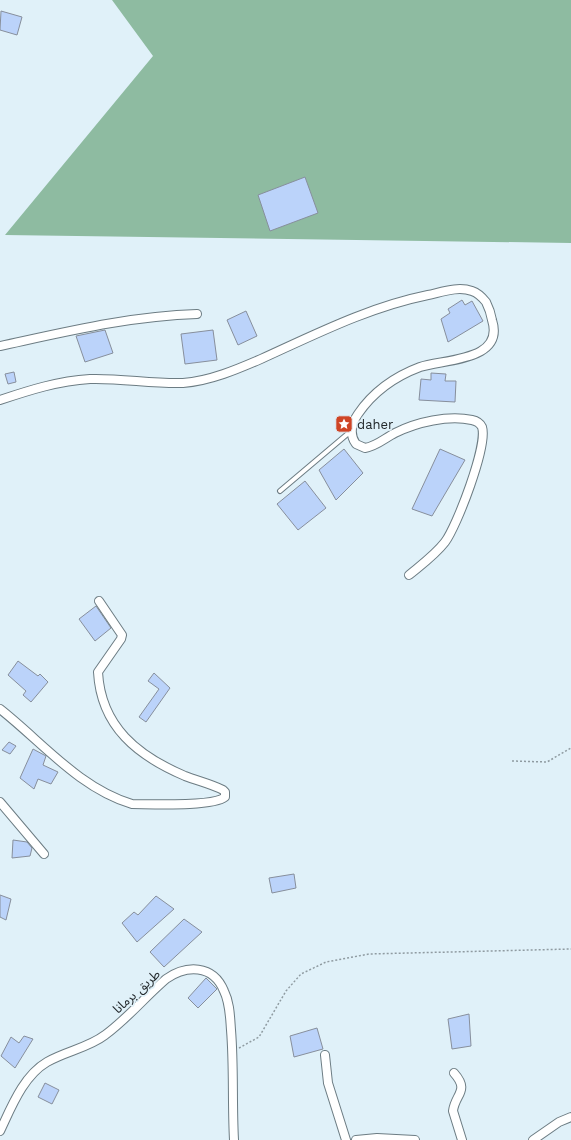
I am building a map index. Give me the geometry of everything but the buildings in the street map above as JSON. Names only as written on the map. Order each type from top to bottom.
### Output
[{"type":"street","points":[[0,400],[43,385],[68,381],[112,379],[185,383],[207,379],[246,366],[373,310],[412,298],[447,290],[461,289],[478,294],[487,304],[494,325],[490,344],[483,351],[469,356],[419,368],[384,386],[360,411],[355,418],[351,431],[356,444],[366,448],[377,444],[404,429],[422,422],[468,420],[477,422],[481,427],[482,437],[470,486],[463,508],[454,528],[445,542],[409,575]]},
{"type":"street","points":[[0,346],[90,326],[170,315],[197,314]]},
{"type":"street","points":[[0,709],[74,773],[90,784],[124,802],[132,804],[197,804],[210,803],[225,797],[225,792],[223,790],[179,773],[144,754],[122,735],[112,722],[103,699],[98,672],[121,639],[122,635],[99,601]]},
{"type":"street","points":[[0,802],[44,854]]},
{"type":"street","name":"طريق برمانا","points":[[0,1132],[20,1093],[37,1070],[47,1062],[92,1043],[104,1036],[175,972],[185,969],[194,969],[208,973],[219,982],[224,990],[228,1004],[233,1052],[234,1140]]},
{"type":"street","points":[[325,1055],[328,1083],[346,1140]]},
{"type":"street","points":[[454,1073],[462,1086],[461,1095],[453,1111],[462,1140]]},
{"type":"street","points":[[532,1140],[559,1122],[571,1117]]},
{"type":"street","points":[[356,1140],[377,1138],[415,1140]]},
{"type":"lane","points":[[280,491],[351,431]]},
{"type":"path","points":[[512,761],[548,762],[571,748]]},
{"type":"path","points":[[233,1052],[258,1037],[286,991],[301,974],[326,962],[370,954],[571,949]]},
{"type":"green space","points":[[112,0],[571,0],[571,243],[5,235],[153,56]]},
{"type":"place","name":"daher","points":[[344,424]]}]
